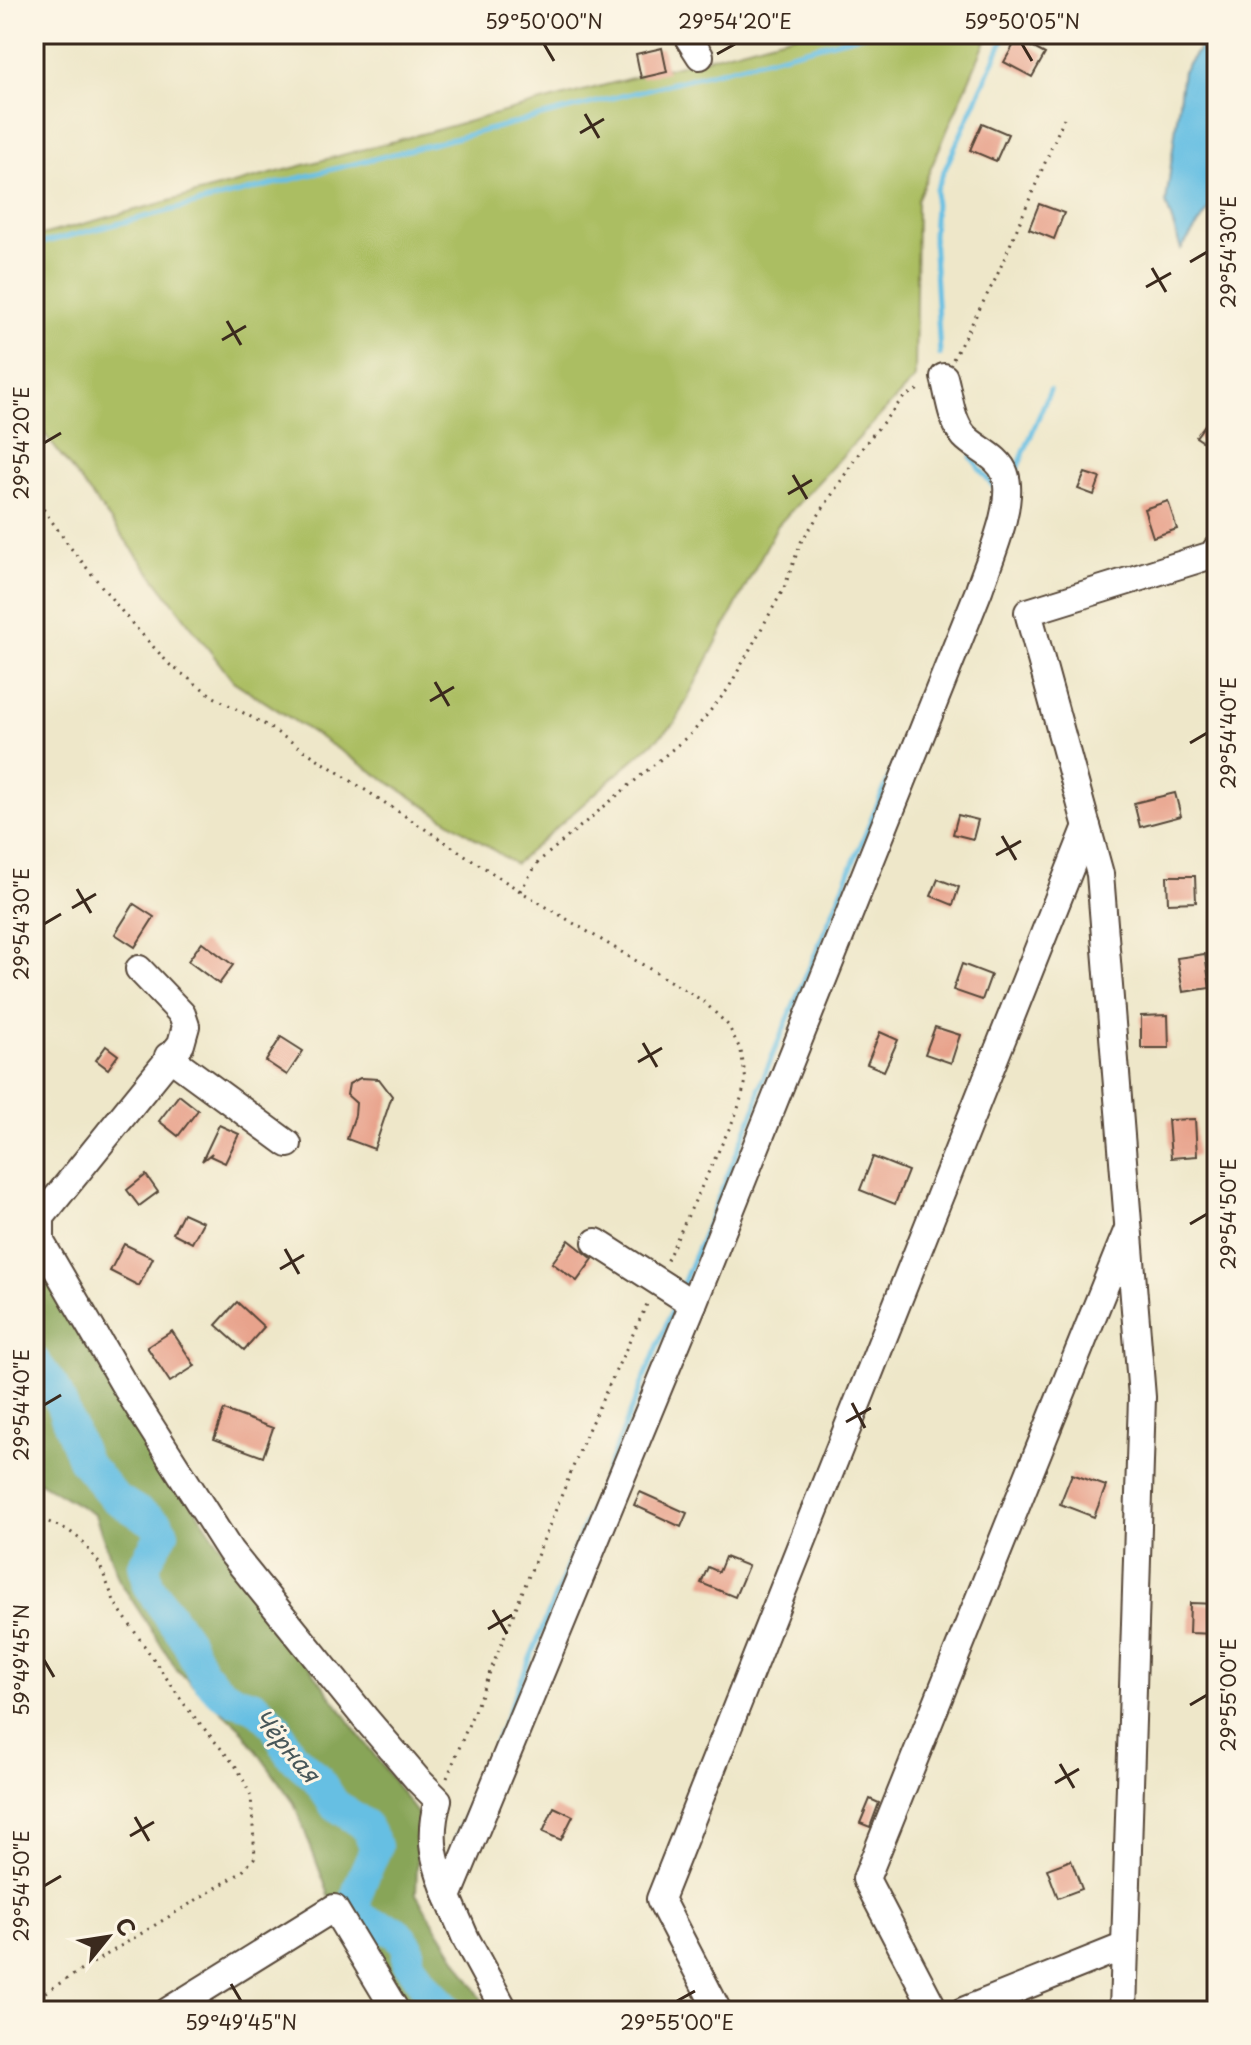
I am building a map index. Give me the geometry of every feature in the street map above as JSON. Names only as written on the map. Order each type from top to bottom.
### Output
[{"type":"street","points":[[448,1897],[693,1304],[979,590],[1006,508],[1005,474],[1000,465],[962,435],[944,377]]},
{"type":"street","points":[[1123,2011],[1142,1397],[1100,874],[1028,612],[1215,559]]},
{"type":"street","points":[[718,2011],[660,1899],[1087,826]]},
{"type":"street","points":[[139,969],[182,1014],[186,1026],[181,1044],[168,1056],[41,1217],[41,1242],[123,1383],[230,1551],[365,1718],[438,1800],[431,1824],[435,1863],[466,1939],[505,2011]]},
{"type":"street","points":[[168,1056],[288,1144]]},
{"type":"street","points":[[935,2011],[866,1879],[1130,1225]]},
{"type":"street","points":[[596,1242],[693,1304]]},
{"type":"street","points":[[168,2011],[334,1908],[396,2011]]},
{"type":"street","points":[[963,2011],[1125,1946]]},
{"type":"path","points":[[520,891],[539,861],[693,732],[728,689],[784,588],[801,542],[865,444],[904,397],[944,377],[996,278],[1064,118]]},
{"type":"path","points":[[34,496],[70,547],[170,665],[214,697],[264,724],[520,891],[703,1001],[728,1025],[741,1051],[746,1081],[737,1112],[588,1430],[438,1800]]},
{"type":"path","points":[[34,1516],[68,1530],[81,1540],[99,1563],[115,1603],[179,1697],[238,1769],[251,1796],[255,1857],[242,1872],[34,1999]]},
{"type":"green space","points":[[797,34],[989,34],[917,200],[915,378],[777,526],[674,724],[515,864],[233,681],[34,420],[34,237]]},
{"type":"green space","points":[[34,1254],[75,1329],[215,1538],[419,1816],[416,1894],[489,2011],[396,2011],[334,1908],[294,1803],[241,1729],[178,1671],[119,1580],[95,1515],[34,1479]]},
{"type":"water","points":[[1210,34],[1217,34],[1217,198],[1181,249],[1166,203],[1183,71]]},
{"type":"building","points":[[1017,39],[1045,54],[1032,77],[1004,62]]},
{"type":"building","points":[[662,48],[667,72],[641,78],[636,54]]},
{"type":"building","points":[[982,123],[1008,134],[996,161],[970,150]]},
{"type":"building","points":[[1039,204],[1064,213],[1054,239],[1029,229]]},
{"type":"building","points":[[1217,408],[1217,451],[1196,437]]},
{"type":"building","points":[[1085,473],[1100,478],[1094,495],[1078,489]]},
{"type":"building","points":[[1168,501],[1177,529],[1153,537],[1144,509]]},
{"type":"building","points":[[1175,793],[1181,816],[1140,827],[1134,803]]},
{"type":"building","points":[[958,815],[978,820],[973,839],[953,834]]},
{"type":"building","points":[[1167,876],[1195,876],[1196,902],[1168,903]]},
{"type":"building","points":[[938,879],[959,887],[953,905],[931,896]]},
{"type":"building","points":[[134,904],[154,917],[135,947],[115,934]]},
{"type":"building","points":[[202,942],[233,965],[219,984],[188,961]]},
{"type":"building","points":[[1205,954],[1210,988],[1183,992],[1177,958]]},
{"type":"building","points":[[962,964],[991,975],[982,1000],[953,990]]},
{"type":"building","points":[[1168,1015],[1169,1048],[1141,1048],[1141,1016]]},
{"type":"building","points":[[935,1027],[960,1035],[951,1063],[925,1054]]},
{"type":"building","points":[[880,1032],[898,1040],[884,1071],[867,1064]]},
{"type":"building","points":[[281,1037],[303,1051],[287,1075],[266,1061]]},
{"type":"building","points":[[106,1046],[118,1055],[108,1069],[96,1060]]},
{"type":"building","points":[[360,1078],[379,1079],[392,1096],[374,1149],[347,1139],[356,1103],[347,1095],[349,1084]]},
{"type":"building","points":[[179,1095],[198,1110],[178,1136],[159,1121]]},
{"type":"building","points":[[1195,1119],[1197,1156],[1171,1158],[1168,1120]]},
{"type":"building","points":[[219,1125],[239,1134],[225,1163],[210,1156],[212,1153],[202,1161]]},
{"type":"building","points":[[873,1157],[908,1171],[895,1204],[860,1190]]},
{"type":"building","points":[[146,1175],[158,1192],[139,1206],[127,1190]]},
{"type":"building","points":[[183,1213],[203,1222],[192,1243],[173,1233]]},
{"type":"building","points":[[569,1240],[593,1259],[577,1281],[552,1263]]},
{"type":"building","points":[[124,1244],[153,1258],[139,1286],[110,1271]]},
{"type":"building","points":[[237,1302],[264,1327],[244,1350],[216,1325]]},
{"type":"building","points":[[172,1331],[195,1366],[170,1382],[147,1347]]},
{"type":"building","points":[[224,1410],[273,1428],[263,1457],[214,1439]]},
{"type":"building","points":[[1072,1474],[1106,1486],[1094,1517],[1060,1504]]},
{"type":"building","points":[[640,1492],[687,1513],[681,1527],[634,1505]]},
{"type":"building","points":[[725,1557],[748,1566],[735,1597],[701,1583],[708,1567],[719,1572]]},
{"type":"building","points":[[1190,1603],[1217,1604],[1217,1634],[1189,1633]]},
{"type":"building","points":[[870,1799],[879,1803],[870,1827],[860,1823]]},
{"type":"building","points":[[554,1807],[573,1816],[561,1840],[543,1832]]},
{"type":"building","points":[[1071,1860],[1082,1889],[1058,1898],[1047,1869]]},
{"type":"waterway","points":[[34,245],[865,34]]},
{"type":"waterway","points":[[940,354],[933,235],[936,189],[1006,34]]},
{"type":"waterway","points":[[1014,476],[1050,390]]},
{"type":"waterway","points":[[971,457],[996,490]]},
{"type":"waterway","points":[[682,1286],[757,1104],[759,1088],[900,751]]},
{"type":"waterway","points":[[455,1842],[675,1303]]},
{"type":"waterway","name":"Чёрная","points":[[34,1361],[55,1389],[84,1461],[115,1498],[157,1524],[163,1533],[144,1564],[148,1585],[187,1641],[202,1672],[217,1689],[235,1700],[255,1706],[275,1725],[290,1754],[317,1778],[334,1804],[365,1825],[376,1847],[359,1887],[355,1913],[367,1922],[397,1932],[408,1947],[408,1962],[428,1990],[449,2011]]}]
